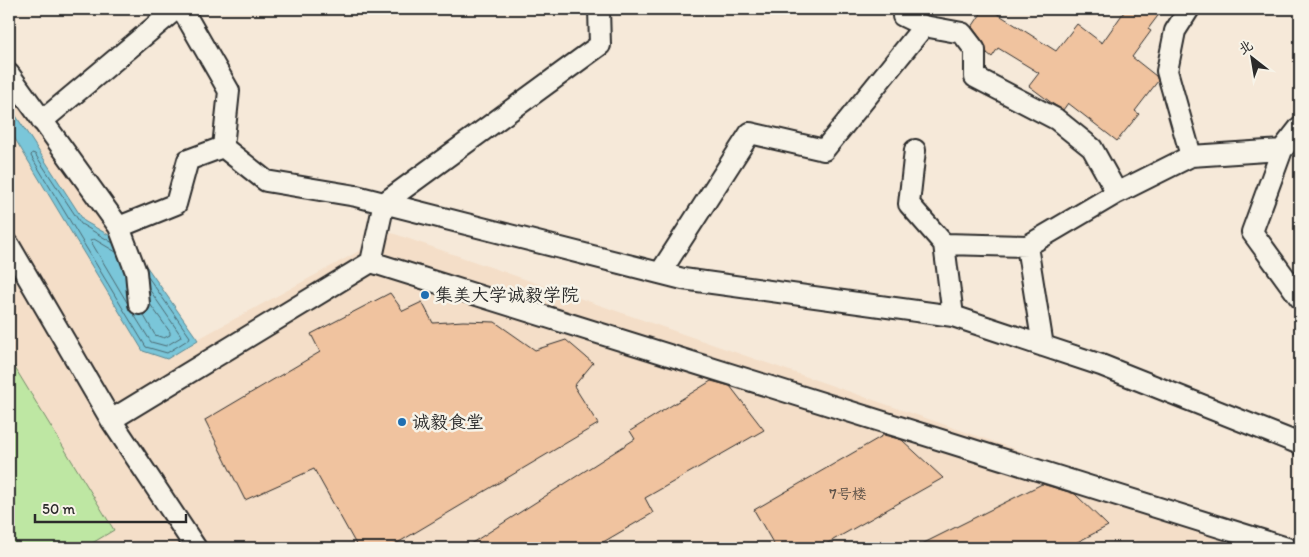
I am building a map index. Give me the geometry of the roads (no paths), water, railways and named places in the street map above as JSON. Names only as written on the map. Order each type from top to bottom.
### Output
[{"type":"street","points":[[42,121],[176,9]]},
{"type":"street","points":[[182,9],[229,91],[223,147]]},
{"type":"street","points":[[111,420],[371,262],[384,203],[600,45],[599,9]]},
{"type":"street","points":[[904,9],[903,16],[924,26],[962,33],[975,50],[975,77],[1056,119],[1092,148],[1117,193]]},
{"type":"street","points":[[1189,9],[1176,31],[1167,71],[1191,156]]},
{"type":"street","points":[[660,273],[750,133],[824,150],[924,26]]},
{"type":"street","points":[[9,74],[119,226],[136,272],[139,304]]},
{"type":"street","points":[[1300,127],[1282,150],[1252,232],[1300,298]]},
{"type":"street","points":[[119,226],[176,204],[188,160],[223,147]]},
{"type":"street","points":[[223,147],[266,181],[356,196],[683,279],[953,316],[1100,365],[1300,444]]},
{"type":"street","points":[[915,150],[909,204],[944,244],[953,316]]},
{"type":"street","points":[[944,244],[1027,246],[1117,193],[1191,156],[1282,150]]},
{"type":"street","points":[[9,245],[111,420],[196,548]]},
{"type":"street","points":[[1027,246],[1044,346]]},
{"type":"street","points":[[371,262],[1287,548]]},
{"type":"water","points":[[9,105],[84,221],[135,250],[198,340],[167,359],[143,351],[9,129]]},
{"type":"place","name":"集美大学诚毅学院","points":[[425,295]]},
{"type":"place","name":"诚毅食堂","points":[[402,422]]}]
